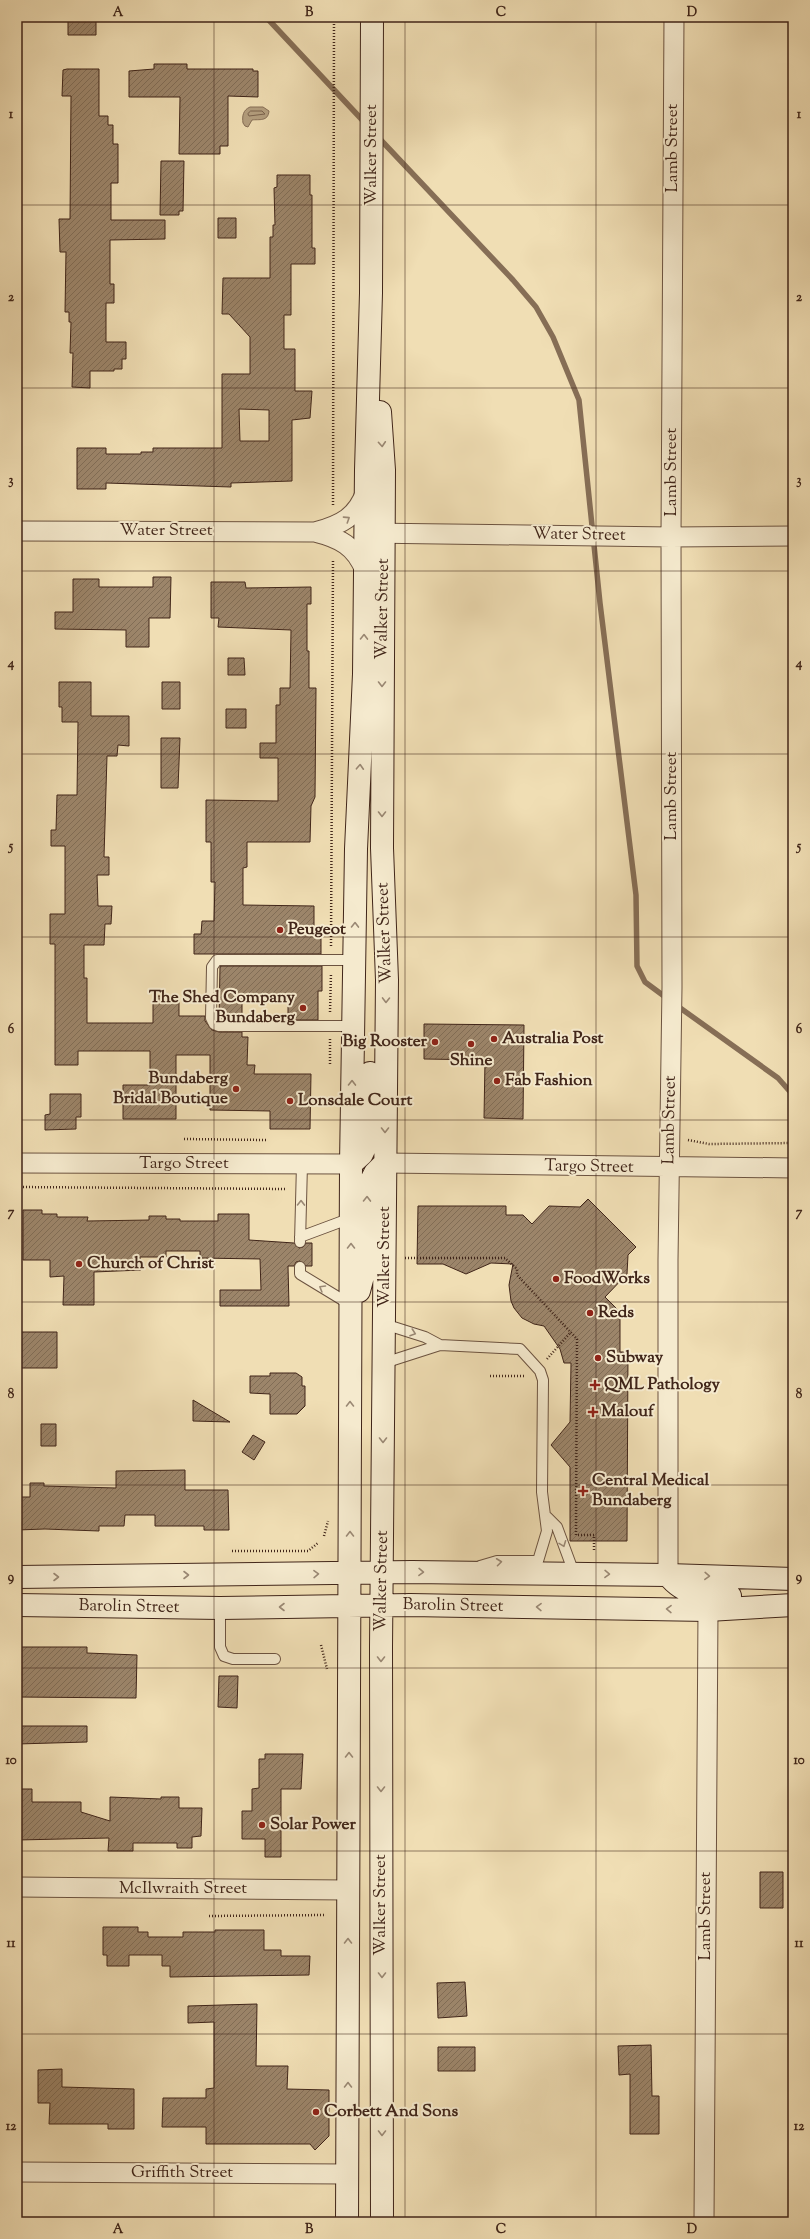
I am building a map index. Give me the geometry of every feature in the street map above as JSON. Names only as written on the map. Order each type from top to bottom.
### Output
[{"type":"main road","name":"Walker Street","points":[[372,17],[372,293],[366,491],[375,533],[382,848],[387,980],[382,1572],[382,2222]]},
{"type":"main road","name":"Walker Street","points":[[347,2222],[351,1164],[356,849],[364,674],[365,571],[375,533],[384,470],[372,293]]},
{"type":"main road","points":[[351,1164],[362,1154],[368,1141],[370,1069],[386,1025]]},
{"type":"main road","points":[[351,1312],[366,1261],[368,1187],[375,1173],[386,1163]]},
{"type":"main road","name":"Barolin Street","points":[[17,1577],[382,1572],[668,1575],[793,1579]]},
{"type":"main road","points":[[668,1575],[676,1585],[689,1591],[709,1596],[784,1596],[793,1598]]},
{"type":"main road","name":"Barolin Street","points":[[17,1605],[220,1608],[382,1606],[708,1610],[793,1605]]},
{"type":"street","name":"Lamb Street","points":[[668,1575],[669,1167],[672,1032],[671,537],[674,17]]},
{"type":"street","name":"Water Street","points":[[315,532],[333,527],[355,513],[361,505],[366,491]]},
{"type":"street","name":"Water Street","points":[[17,531],[315,532],[333,537],[346,544],[358,555],[365,571]]},
{"type":"street","name":"Water Street","points":[[375,533],[575,534],[671,537],[793,536]]},
{"type":"street","name":"Targo Street","points":[[17,1163],[351,1164]]},
{"type":"street","name":"Targo Street","points":[[386,1163],[793,1168]]},
{"type":"street","name":"Lamb Street","points":[[704,2222],[708,1610]]},
{"type":"street","name":"McIlwraith Street","points":[[17,1887],[348,1890]]},
{"type":"street","name":"Griffith Street","points":[[17,2172],[347,2174]]},
{"type":"lane","points":[[354,960],[217,960],[212,968],[211,1018],[214,1024],[219,1026],[354,1026]]},
{"type":"lane","points":[[302,1164],[300,1240],[351,1218]]},
{"type":"lane","points":[[300,1267],[300,1274],[351,1312]]},
{"type":"lane","points":[[384,1324],[425,1337],[440,1345]]},
{"type":"lane","points":[[384,1362],[440,1345],[520,1349],[540,1371],[543,1380],[542,1492],[547,1517],[547,1532],[538,1561],[497,1561],[462,1573]]},
{"type":"lane","points":[[547,1517],[556,1527],[574,1574]]},
{"type":"lane","points":[[220,1608],[220,1647],[224,1656],[233,1659],[275,1659]]},
{"type":"path","points":[[333,506],[334,17]]},
{"type":"path","points":[[330,1066],[333,551]]},
{"type":"path","points":[[184,1139],[266,1140]]},
{"type":"path","points":[[688,1140],[709,1144],[793,1144]]},
{"type":"path","points":[[17,1187],[301,1189]]},
{"type":"path","points":[[232,1551],[308,1551],[318,1543]]},
{"type":"path","points":[[209,1916],[326,1915]]},
{"type":"water","points":[[250,107],[263,107],[269,111],[267,117],[260,120],[252,120],[248,127],[243,123],[243,118],[244,112]]},
{"type":"building","points":[[68,17],[96,17],[96,35],[68,35]]},
{"type":"building","points":[[154,64],[187,64],[187,69],[253,69],[253,71],[258,71],[258,97],[228,96],[228,146],[220,146],[220,154],[179,154],[180,97],[129,97],[129,71],[154,69]]},
{"type":"building","points":[[99,69],[99,116],[108,116],[108,125],[113,125],[113,144],[118,144],[118,183],[111,183],[111,220],[165,220],[165,239],[110,240],[110,284],[114,284],[114,303],[106,303],[106,342],[126,342],[126,359],[122,359],[122,369],[114,369],[114,371],[90,371],[90,388],[72,387],[73,353],[70,353],[71,322],[69,322],[69,312],[65,312],[66,252],[60,252],[59,219],[70,219],[71,96],[62,96],[63,70]]},
{"type":"building","points":[[161,161],[184,161],[183,211],[179,211],[179,215],[160,215]]},
{"type":"building","points":[[277,175],[310,175],[310,195],[312,195],[312,248],[315,248],[315,264],[291,264],[291,315],[284,315],[284,349],[295,349],[295,391],[312,391],[310,418],[292,420],[292,481],[231,483],[231,487],[106,483],[106,489],[77,489],[77,448],[106,448],[106,454],[141,454],[141,452],[153,452],[153,448],[222,448],[222,374],[250,374],[250,337],[229,314],[222,314],[223,278],[270,278],[270,237],[273,237],[273,225],[275,225],[274,188],[277,187]],"holes":[[[239,409],[269,410],[269,441],[240,441]]]},
{"type":"building","points":[[218,218],[236,218],[236,238],[218,238]]},
{"type":"building","points":[[153,577],[171,577],[170,618],[149,618],[149,647],[126,647],[126,630],[55,629],[55,612],[73,612],[73,579],[99,579],[99,587],[153,587]]},
{"type":"building","points":[[211,582],[245,582],[246,588],[311,587],[311,604],[307,604],[307,651],[309,651],[309,688],[316,688],[315,797],[311,806],[310,842],[247,842],[247,867],[243,868],[243,905],[314,906],[314,930],[321,930],[321,954],[194,954],[194,934],[201,934],[202,921],[214,921],[215,882],[211,882],[211,842],[206,842],[206,800],[278,801],[278,758],[260,758],[260,743],[276,743],[276,705],[280,705],[280,688],[290,688],[291,630],[218,627],[219,618],[211,618]]},
{"type":"building","points":[[228,658],[244,658],[245,675],[228,675]]},
{"type":"building","points":[[59,682],[91,682],[91,716],[129,716],[129,746],[118,745],[117,756],[107,756],[104,857],[109,857],[109,875],[97,875],[98,906],[112,906],[111,924],[105,924],[104,945],[84,945],[84,978],[87,978],[87,1023],[153,1023],[153,996],[179,996],[179,1016],[205,1016],[205,1021],[212,1030],[219,1032],[242,1032],[242,1037],[248,1037],[247,1065],[255,1065],[254,1074],[311,1074],[310,1129],[270,1129],[270,1111],[210,1110],[210,1055],[176,1055],[176,1119],[123,1119],[123,1085],[150,1085],[150,1051],[78,1051],[78,1065],[55,1065],[55,944],[50,944],[50,914],[65,914],[65,846],[51,846],[51,830],[56,830],[57,795],[77,795],[78,722],[62,722],[62,707],[59,707]]},
{"type":"building","points":[[162,682],[180,682],[180,709],[162,709]]},
{"type":"building","points":[[226,709],[246,709],[246,728],[226,728]]},
{"type":"building","points":[[161,738],[180,738],[178,788],[161,788]]},
{"type":"building","points":[[220,966],[322,966],[322,991],[318,991],[318,1020],[288,1020],[288,997],[242,997],[242,1020],[219,1019]]},
{"type":"building","points":[[424,1024],[524,1025],[523,1119],[484,1118],[485,1060],[424,1059]]},
{"type":"building","points":[[50,1094],[81,1094],[81,1117],[76,1117],[76,1129],[45,1130],[45,1115],[50,1114]]},
{"type":"building","points":[[588,1199],[636,1247],[628,1255],[627,1274],[605,1297],[620,1312],[620,1352],[628,1352],[627,1541],[570,1541],[570,1467],[551,1445],[570,1422],[571,1363],[564,1363],[560,1349],[544,1326],[534,1324],[522,1318],[514,1308],[511,1301],[509,1285],[513,1264],[491,1263],[466,1274],[443,1264],[417,1264],[418,1206],[506,1206],[506,1215],[523,1215],[532,1224],[549,1206],[580,1207]]},
{"type":"building","points":[[23,1210],[42,1210],[42,1214],[57,1214],[57,1217],[88,1217],[87,1221],[149,1220],[149,1216],[166,1216],[166,1219],[180,1219],[180,1221],[218,1221],[218,1214],[249,1214],[249,1240],[294,1243],[299,1248],[303,1247],[306,1243],[312,1243],[312,1266],[306,1266],[300,1261],[296,1262],[294,1266],[288,1266],[289,1306],[220,1306],[220,1290],[261,1290],[260,1259],[200,1258],[200,1251],[166,1251],[166,1257],[140,1257],[141,1270],[94,1272],[94,1305],[63,1305],[64,1276],[50,1277],[50,1260],[23,1260]]},
{"type":"building","points":[[17,1332],[57,1332],[57,1368],[17,1368]]},
{"type":"building","points":[[270,1373],[296,1373],[302,1377],[302,1386],[305,1386],[305,1406],[297,1414],[270,1414],[270,1394],[250,1393],[250,1376],[270,1376]]},
{"type":"building","points":[[193,1400],[230,1422],[193,1421]]},
{"type":"building","points":[[41,1424],[56,1424],[56,1446],[41,1446]]},
{"type":"building","points":[[253,1435],[265,1442],[254,1460],[242,1452]]},
{"type":"building","points":[[185,1470],[185,1490],[228,1490],[229,1530],[204,1530],[204,1526],[155,1526],[155,1515],[125,1515],[124,1526],[99,1526],[99,1531],[45,1529],[17,1530],[17,1497],[30,1497],[30,1483],[44,1483],[44,1486],[116,1488],[116,1471]]},
{"type":"building","points":[[17,1647],[87,1647],[87,1653],[137,1655],[136,1698],[17,1697]]},
{"type":"building","points":[[219,1676],[238,1676],[237,1708],[218,1707]]},
{"type":"building","points":[[17,1726],[87,1726],[87,1742],[17,1744]]},
{"type":"building","points":[[265,1754],[303,1754],[301,1789],[281,1789],[281,1857],[265,1857],[265,1839],[242,1839],[242,1811],[252,1811],[252,1789],[259,1788],[259,1759],[265,1759]]},
{"type":"building","points":[[17,1789],[32,1789],[32,1802],[81,1802],[81,1812],[110,1821],[110,1797],[161,1799],[161,1797],[179,1797],[179,1808],[202,1808],[201,1836],[192,1837],[192,1848],[177,1848],[177,1843],[133,1843],[133,1851],[108,1851],[109,1838],[17,1840]]},
{"type":"building","points":[[760,1872],[783,1872],[783,1908],[760,1908]]},
{"type":"building","points":[[103,1927],[138,1927],[138,1932],[148,1932],[148,1937],[183,1937],[183,1932],[215,1932],[215,1930],[264,1930],[264,1950],[281,1950],[281,1956],[310,1956],[309,1975],[170,1977],[170,1966],[162,1966],[162,1955],[129,1955],[129,1966],[107,1966],[107,1955],[103,1955]]},
{"type":"building","points":[[465,1982],[467,2016],[438,2018],[437,1983]]},
{"type":"building","points":[[257,2004],[256,2066],[288,2066],[287,2089],[329,2090],[329,2136],[315,2150],[310,2144],[206,2144],[206,2127],[162,2127],[163,2098],[206,2098],[206,2089],[214,2088],[214,2022],[188,2023],[188,2006]]},
{"type":"building","points":[[651,2045],[652,2096],[659,2096],[659,2134],[630,2134],[630,2074],[619,2075],[618,2046]]},
{"type":"building","points":[[438,2047],[475,2047],[475,2071],[438,2071]]},
{"type":"building","points":[[62,2069],[62,2087],[134,2089],[134,2129],[108,2129],[108,2124],[49,2124],[50,2103],[38,2103],[38,2070]]},
{"type":"waterway","points":[[266,17],[366,124]]},
{"type":"waterway","points":[[378,137],[513,280],[536,307],[553,337],[579,400],[600,603],[636,895],[637,966],[645,982],[668,999]]},
{"type":"waterway","points":[[676,1005],[778,1078],[793,1095]]},
{"type":"place","name":"Peugeot","points":[[280,930]]},
{"type":"place","name":"The Shed Company Bundaberg","points":[[303,1008]]},
{"type":"place","name":"Australia Post","points":[[494,1039]]},
{"type":"place","name":"Big Rooster","points":[[435,1042]]},
{"type":"place","name":"Shine","points":[[471,1044]]},
{"type":"place","name":"Fab Fashion","points":[[497,1081]]},
{"type":"place","name":"Bundaberg Bridal Boutique","points":[[236,1089]]},
{"type":"place","name":"Lonsdale Court","points":[[290,1101]]},
{"type":"place","name":"Church of Christ","points":[[79,1264]]},
{"type":"place","name":"FoodWorks","points":[[556,1279]]},
{"type":"place","name":"Reds","points":[[590,1313]]},
{"type":"place","name":"Subway","points":[[598,1358]]},
{"type":"place","name":"QML Pathology","points":[[595,1385]]},
{"type":"place","name":"Malouf","points":[[593,1412]]},
{"type":"place","name":"Central Medical Bundaberg","points":[[583,1491]]},
{"type":"place","name":"Solar Power","points":[[262,1825]]},
{"type":"place","name":"Corbett And Sons","points":[[316,2112]]}]
